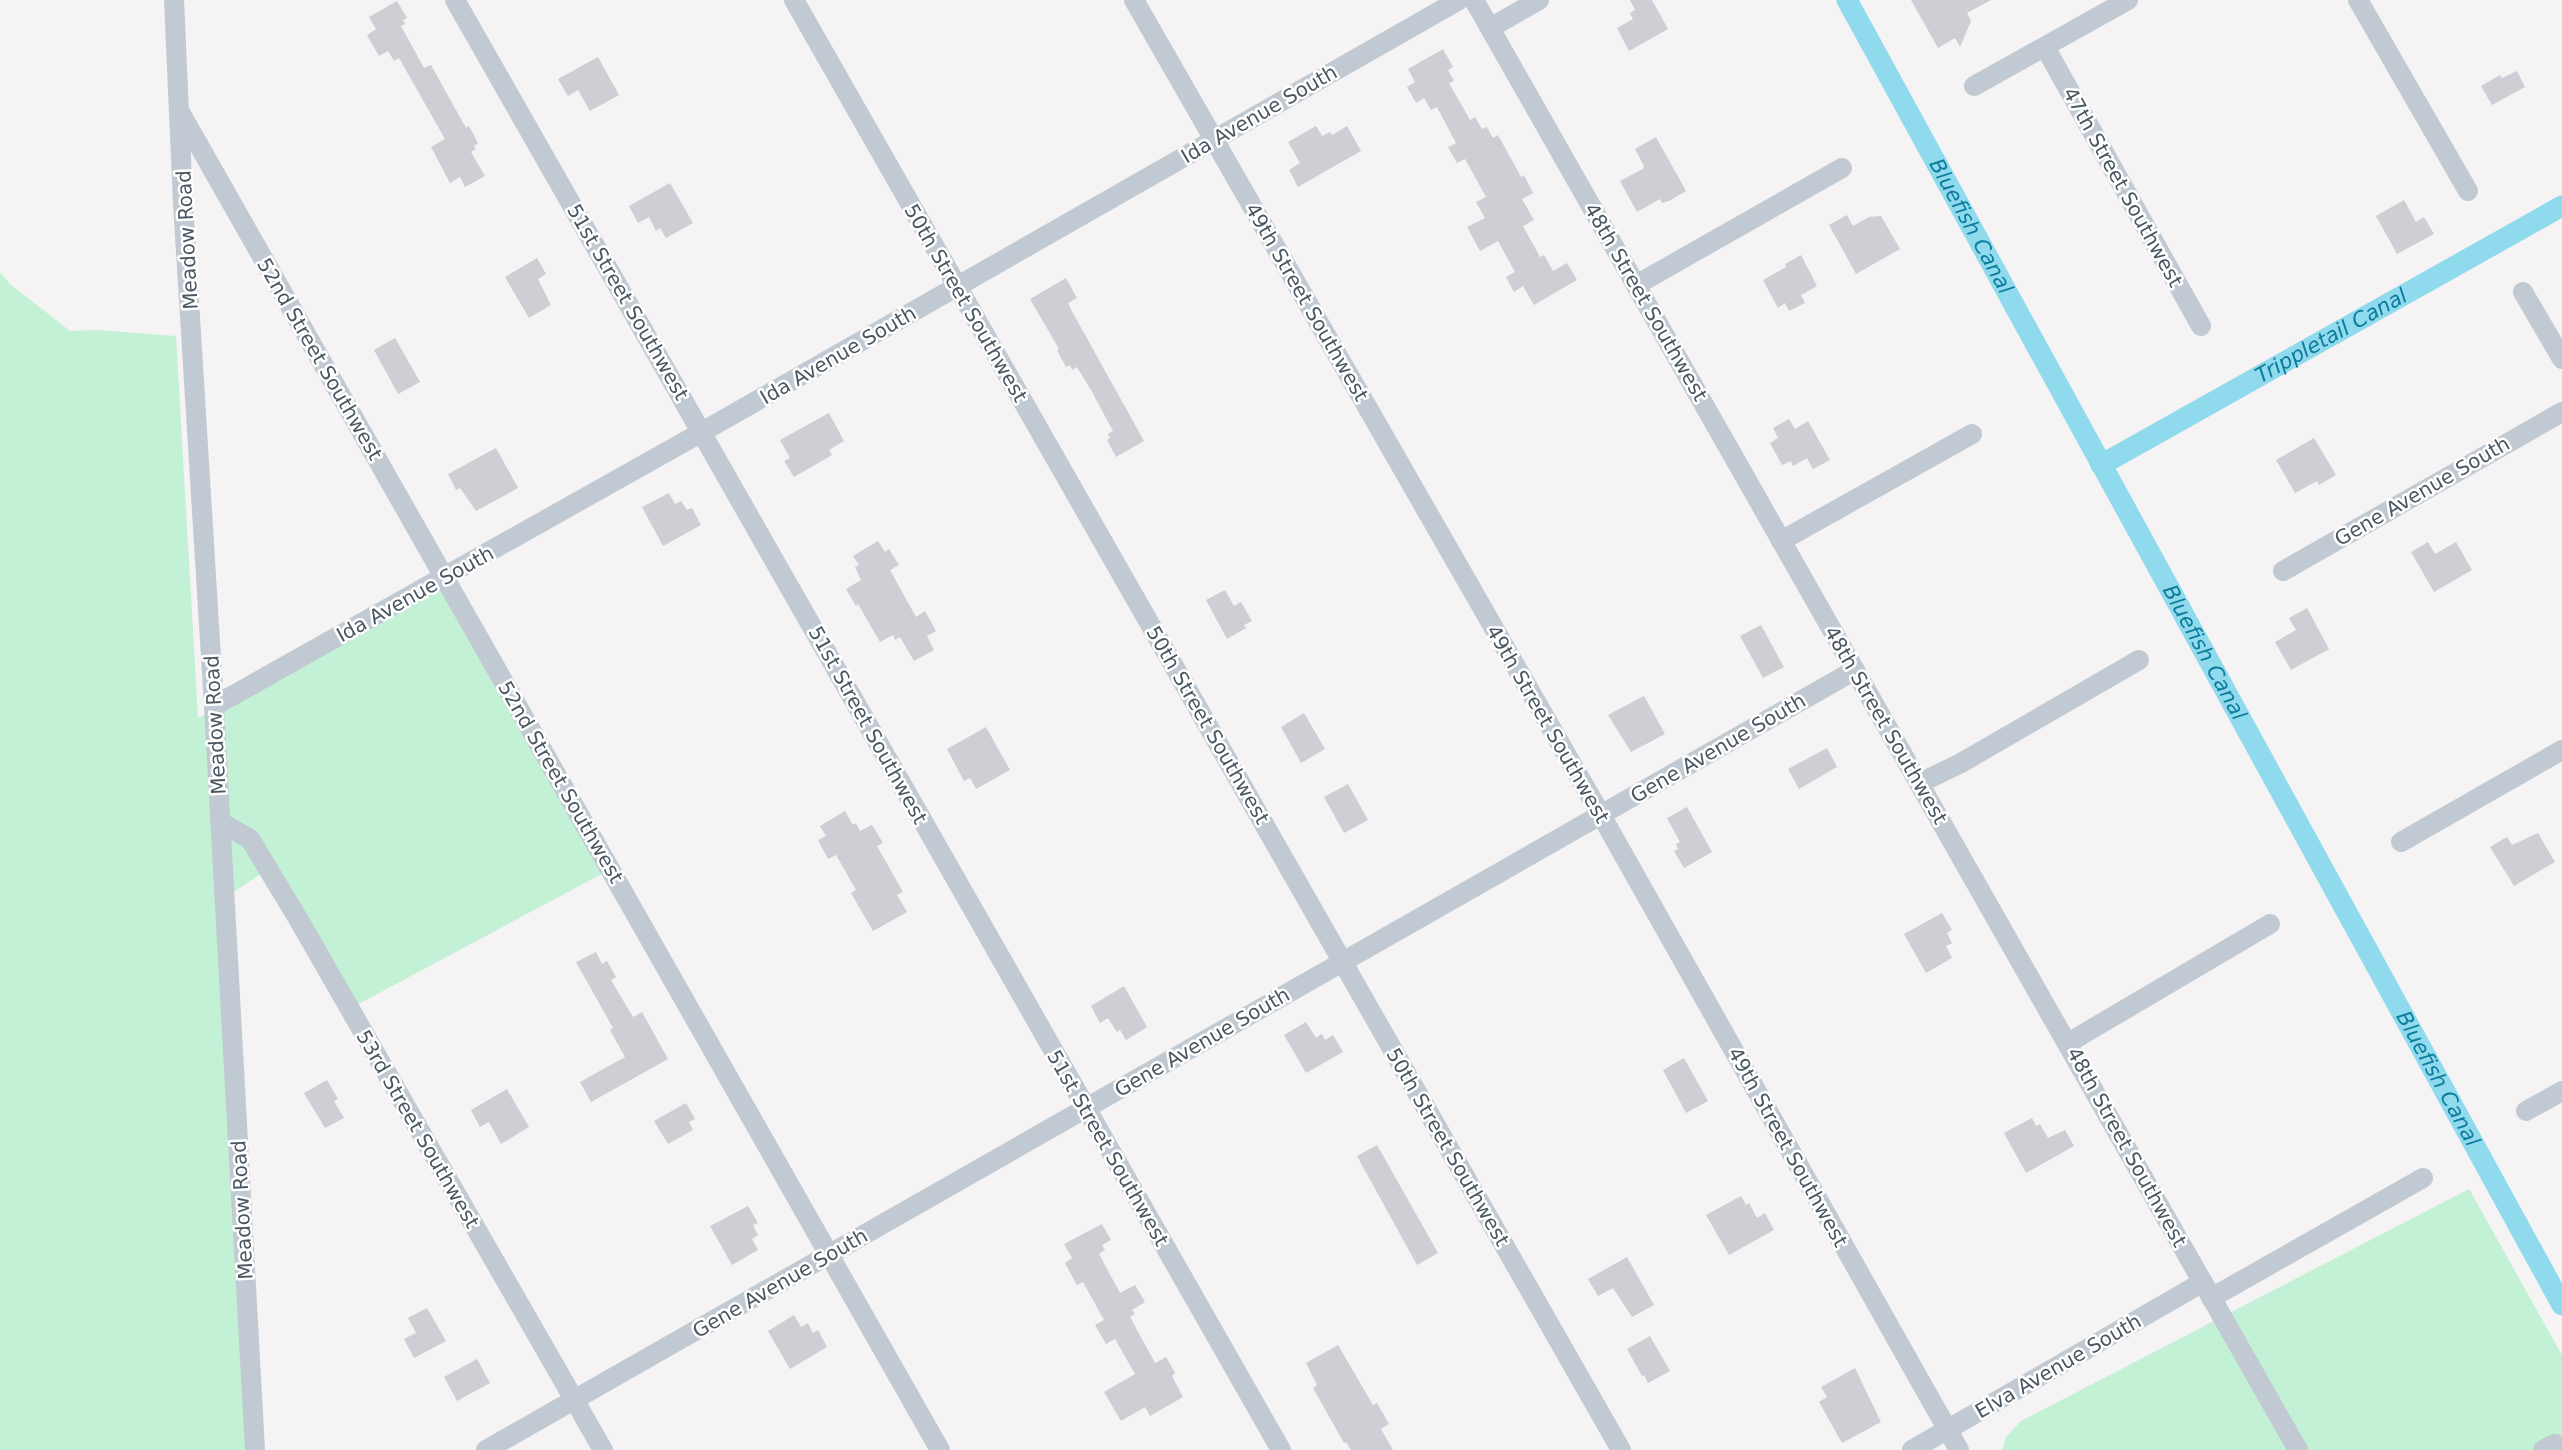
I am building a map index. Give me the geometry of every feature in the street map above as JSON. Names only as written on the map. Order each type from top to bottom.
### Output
[{"type":"street","name":"Meadow Road","points":[[174,0],[181,114],[183,203],[214,706],[255,1450]]},
{"type":"street","name":"51st Street Southwest","points":[[455,0],[1281,1450]]},
{"type":"street","name":"50th Street Southwest","points":[[794,0],[1620,1450]]},
{"type":"street","name":"49th Street Southwest","points":[[1134,0],[1600,815],[1959,1450]]},
{"type":"street","name":"Ida Avenue South","points":[[214,706],[445,578],[1459,0]]},
{"type":"street","name":"48th Street Southwest","points":[[1474,0],[2298,1450]]},
{"type":"street","points":[[1490,28],[1539,0]]},
{"type":"street","points":[[1974,86],[2128,0]]},
{"type":"street","points":[[2358,0],[2468,191]]},
{"type":"street","name":"47th Street Southwest","points":[[2045,47],[2201,326]]},
{"type":"street","name":"52nd Street Southwest","points":[[181,114],[940,1450]]},
{"type":"street","points":[[1636,285],[1842,168]]},
{"type":"street","points":[[2523,292],[2562,359]]},
{"type":"street","name":"Gene Avenue South","points":[[2283,571],[2562,412]]},
{"type":"street","points":[[1781,541],[1972,434]]},
{"type":"street","points":[[1920,783],[1961,763],[2139,660]]},
{"type":"street","name":"Gene Avenue South","points":[[486,1450],[1855,670]]},
{"type":"street","points":[[2401,842],[2562,750]]},
{"type":"street","name":"53rd Street Southwest","points":[[220,822],[250,839],[603,1450]]},
{"type":"street","points":[[2068,1043],[2270,924]]},
{"type":"street","points":[[2526,1111],[2562,1091]]},
{"type":"street","name":"Elva Avenue South","points":[[1912,1450],[2207,1290],[2423,1178]]},
{"type":"green space","points":[[0,272],[10,284],[70,331],[96,330],[176,336],[198,718],[448,583],[611,869],[351,1008],[267,870],[220,901],[256,1450],[0,1450]]},
{"type":"green space","points":[[2469,1189],[2562,1355],[2562,1450],[2002,1450],[2006,1437],[2021,1421]]},
{"type":"building","points":[[1630,0],[1652,0],[1668,29],[1629,51],[1617,28],[1633,19],[1630,13],[1635,10]]},
{"type":"building","points":[[1911,0],[1991,0],[1967,13],[1971,21],[1960,47],[1955,38],[1938,48]]},
{"type":"building","points":[[397,1],[407,18],[403,20],[405,24],[401,26],[424,68],[431,65],[466,128],[469,126],[478,143],[474,146],[476,149],[471,152],[485,176],[465,187],[460,177],[450,183],[431,147],[445,139],[399,58],[394,61],[388,51],[379,56],[367,35],[376,29],[369,17]]},
{"type":"building","points":[[1443,49],[1453,67],[1448,70],[1454,81],[1449,83],[1470,120],[1475,117],[1482,129],[1487,127],[1493,138],[1498,135],[1521,177],[1524,175],[1533,193],[1522,199],[1534,220],[1523,226],[1540,257],[1544,255],[1553,271],[1567,263],[1577,280],[1534,305],[1523,286],[1514,292],[1506,277],[1515,272],[1498,241],[1480,251],[1467,227],[1485,218],[1476,202],[1486,197],[1465,159],[1457,163],[1448,147],[1456,143],[1437,107],[1431,110],[1424,98],[1416,103],[1407,87],[1415,82],[1408,69]]},
{"type":"building","points":[[598,57],[619,95],[590,111],[578,90],[568,96],[558,79]]},
{"type":"building","points":[[2517,71],[2525,87],[2492,105],[2481,86],[2500,75],[2502,78]]},
{"type":"building","points":[[1316,126],[1322,136],[1330,132],[1332,135],[1347,126],[1361,151],[1298,187],[1289,170],[1300,163],[1288,142]]},
{"type":"building","points":[[1656,137],[1686,191],[1669,201],[1662,203],[1660,199],[1637,212],[1620,181],[1643,169],[1644,166],[1635,149]]},
{"type":"building","points":[[670,183],[693,223],[666,238],[660,228],[656,231],[649,217],[638,223],[629,206]]},
{"type":"building","points":[[2404,200],[2416,222],[2424,217],[2434,234],[2397,254],[2376,216]]},
{"type":"building","points":[[1847,215],[1853,226],[1869,217],[1881,216],[1900,249],[1856,274],[1829,225]]},
{"type":"building","points":[[1801,255],[1817,286],[1801,295],[1805,303],[1789,311],[1785,303],[1778,308],[1763,280]]},
{"type":"building","points":[[537,258],[546,274],[538,279],[551,305],[529,318],[505,277]]},
{"type":"building","points":[[1066,278],[1077,298],[1068,303],[1144,441],[1116,457],[1107,440],[1110,438],[1108,434],[1113,431],[1091,390],[1077,367],[1072,370],[1070,365],[1066,367],[1057,350],[1059,349],[1030,299]]},
{"type":"building","points":[[395,338],[420,382],[398,394],[374,350]]},
{"type":"building","points":[[829,413],[844,441],[829,450],[832,455],[794,477],[784,461],[790,458],[780,440]]},
{"type":"building","points":[[1789,419],[1795,429],[1808,421],[1830,460],[1813,469],[1807,458],[1793,466],[1791,461],[1782,465],[1770,443],[1778,438],[1773,428]]},
{"type":"building","points":[[2314,438],[2336,475],[2319,485],[2317,481],[2295,493],[2276,460]]},
{"type":"building","points":[[496,448],[518,488],[476,511],[460,488],[456,490],[448,474]]},
{"type":"building","points":[[669,493],[675,504],[681,501],[687,510],[692,508],[701,525],[663,546],[642,507]]},
{"type":"building","points":[[878,541],[885,552],[889,549],[899,565],[890,570],[916,617],[925,611],[936,631],[927,636],[934,650],[914,661],[900,637],[895,640],[893,635],[880,642],[858,604],[856,606],[846,589],[861,580],[855,567],[859,565],[853,556]]},
{"type":"building","points":[[2428,542],[2435,554],[2456,542],[2472,570],[2434,592],[2411,552]]},
{"type":"building","points":[[1225,590],[1234,606],[1241,602],[1252,621],[1244,625],[1246,628],[1227,639],[1206,600]]},
{"type":"building","points":[[2307,608],[2329,649],[2291,670],[2275,642],[2296,630],[2289,618]]},
{"type":"building","points":[[1761,625],[1784,667],[1763,678],[1740,636]]},
{"type":"building","points":[[1644,696],[1665,734],[1631,752],[1608,715]]},
{"type":"building","points":[[1304,713],[1325,749],[1301,763],[1281,727]]},
{"type":"building","points":[[986,727],[1010,770],[976,789],[970,778],[964,781],[947,749]]},
{"type":"building","points":[[1827,748],[1837,767],[1799,789],[1788,769]]},
{"type":"building","points":[[1348,784],[1368,820],[1344,833],[1324,797]]},
{"type":"building","points":[[1687,807],[1712,852],[1684,868],[1674,851],[1678,849],[1676,844],[1680,842],[1667,818]]},
{"type":"building","points":[[845,811],[853,825],[856,823],[860,831],[872,825],[883,843],[877,846],[903,892],[897,895],[907,912],[873,931],[851,893],[856,890],[836,855],[828,859],[818,840],[826,836],[820,826]]},
{"type":"building","points":[[2538,833],[2555,862],[2514,886],[2490,847],[2507,837],[2512,845]]},
{"type":"building","points":[[1942,913],[1952,930],[1947,933],[1952,943],[1946,946],[1952,958],[1926,973],[1904,934]]},
{"type":"building","points":[[596,952],[602,964],[607,961],[616,977],[611,980],[633,1017],[642,1012],[668,1059],[591,1102],[580,1082],[625,1057],[610,1030],[613,1028],[576,962]]},
{"type":"building","points":[[1124,986],[1147,1027],[1126,1040],[1120,1030],[1117,1032],[1108,1018],[1100,1023],[1091,1006]]},
{"type":"building","points":[[1306,1022],[1316,1038],[1322,1034],[1325,1040],[1333,1035],[1343,1052],[1306,1073],[1284,1035]]},
{"type":"building","points":[[1684,1058],[1708,1101],[1686,1113],[1663,1070]]},
{"type":"building","points":[[327,1080],[338,1099],[334,1101],[344,1118],[325,1128],[304,1093]]},
{"type":"building","points":[[507,1089],[529,1127],[501,1144],[489,1122],[480,1127],[471,1110]]},
{"type":"building","points":[[686,1103],[695,1119],[689,1122],[693,1130],[668,1144],[654,1121]]},
{"type":"building","points":[[2032,1118],[2036,1126],[2040,1124],[2048,1138],[2065,1130],[2074,1146],[2026,1173],[2004,1133]]},
{"type":"building","points":[[1377,1145],[1438,1253],[1417,1265],[1357,1156]]},
{"type":"building","points":[[1741,1196],[1746,1205],[1749,1203],[1757,1218],[1765,1213],[1774,1230],[1729,1255],[1706,1215]]},
{"type":"building","points":[[748,1206],[758,1223],[753,1225],[758,1235],[752,1239],[758,1250],[732,1265],[710,1226]]},
{"type":"building","points":[[1102,1224],[1111,1240],[1102,1245],[1105,1250],[1099,1254],[1120,1293],[1135,1285],[1145,1302],[1132,1310],[1135,1314],[1130,1317],[1155,1363],[1166,1357],[1175,1373],[1172,1376],[1183,1397],[1150,1416],[1145,1407],[1121,1421],[1104,1392],[1135,1374],[1115,1339],[1106,1344],[1095,1325],[1104,1320],[1083,1282],[1077,1285],[1065,1263],[1072,1258],[1064,1244]]},
{"type":"building","points":[[1627,1257],[1654,1305],[1632,1317],[1613,1288],[1598,1296],[1588,1279]]},
{"type":"building","points":[[427,1308],[446,1341],[414,1358],[404,1339],[416,1333],[408,1318]]},
{"type":"building","points":[[794,1315],[801,1327],[808,1323],[813,1333],[818,1330],[827,1347],[790,1369],[768,1331]]},
{"type":"building","points":[[1650,1336],[1670,1371],[1648,1383],[1627,1349]]},
{"type":"building","points":[[1338,1345],[1373,1405],[1377,1403],[1389,1424],[1381,1429],[1393,1450],[1351,1450],[1346,1442],[1344,1443],[1313,1388],[1317,1385],[1306,1363]]},
{"type":"building","points":[[477,1359],[490,1383],[457,1401],[444,1377]]},
{"type":"building","points":[[1855,1368],[1881,1422],[1842,1443],[1819,1402],[1827,1397],[1821,1387]]},
{"type":"waterway","name":"Bluefish Canal","points":[[1847,0],[2562,1305]]},
{"type":"waterway","name":"Trippletail Canal","points":[[2101,465],[2562,206]]}]
